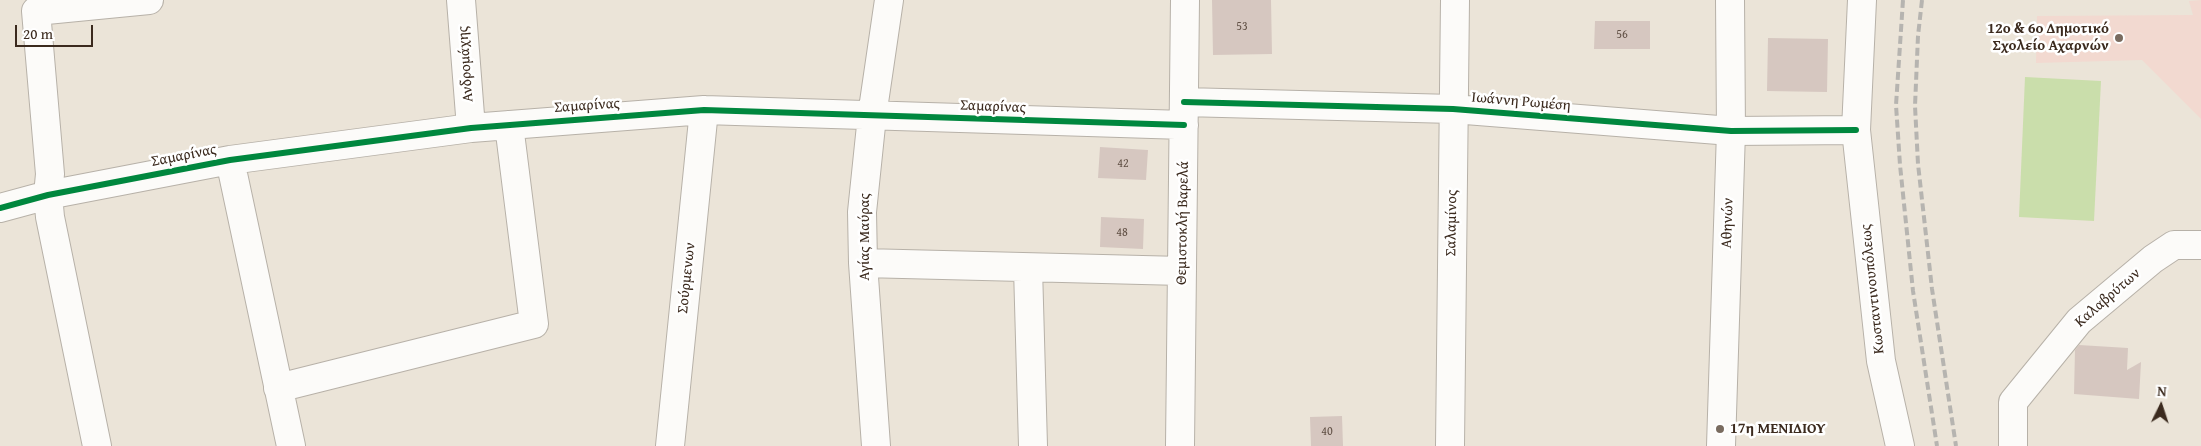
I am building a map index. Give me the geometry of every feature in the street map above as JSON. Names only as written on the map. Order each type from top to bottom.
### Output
[{"type":"street","name":"Ανδρομάχης","points":[[461,0],[471,128]]},
{"type":"street","name":"Αγίας Μαύρας","points":[[876,446],[862,212],[872,116],[889,0]]},
{"type":"street","name":"Θεμιστοκλή Βαρελά","points":[[1180,446],[1185,0]]},
{"type":"street","name":"Σαλαμίνος","points":[[1450,446],[1453,109],[1456,0]]},
{"type":"street","name":"Αθηνών","points":[[1721,446],[1731,131],[1730,0]]},
{"type":"street","name":"Κωσταντινουπόλεως","points":[[1862,0],[1856,130],[1881,361],[1900,446]]},
{"type":"street","points":[[97,446],[52,227],[48,195],[50,174],[36,11],[138,1]]},
{"type":"street","name":"Ιωάννη Ρωμέση","points":[[1184,114],[1453,109],[1731,131],[1856,130]]},
{"type":"street","name":"Σαμαρίνας","points":[[0,208],[48,195],[230,160],[471,128],[704,110],[872,116],[1184,114]]},
{"type":"street","name":"Σούρμενων","points":[[670,446],[704,110]]},
{"type":"street","points":[[278,388],[534,324],[509,125]]},
{"type":"street","points":[[230,160],[291,446]]},
{"type":"street","name":"Καλαβρύτων","points":[[2013,446],[2013,402],[2079,321],[2153,258],[2174,246],[2201,245]]},
{"type":"street","points":[[864,264],[1182,271]]},
{"type":"street","points":[[1028,268],[1034,446]]},
{"type":"shaded area","name":"12ο & 6ο Δημοτικό Σχολείο Αχαρνών","points":[[2201,0],[2201,119],[2142,60],[2036,63],[2037,16],[2193,15],[2189,1]]},
{"type":"green space","points":[[2025,77],[2101,81],[2094,221],[2019,217]]},
{"type":"building","points":[[1212,0],[1271,0],[1272,54],[1213,55]]},
{"type":"building","points":[[1595,21],[1650,21],[1650,49],[1594,49]]},
{"type":"building","points":[[1768,38],[1828,39],[1827,92],[1767,91]]},
{"type":"building","points":[[1100,147],[1148,150],[1146,180],[1098,178]]},
{"type":"building","points":[[1101,217],[1144,219],[1143,249],[1100,247]]},
{"type":"building","points":[[2079,345],[2128,348],[2127,370],[2141,362],[2139,399],[2074,394],[2075,350]]},
{"type":"building","points":[[1342,416],[1343,446],[1311,446],[1310,417]]},
{"type":"railway","points":[[1903,0],[1896,105],[1900,165],[1913,291],[1937,446]]},
{"type":"railway","points":[[1922,0],[1918,36],[1915,106],[1918,164],[1932,289],[1956,446]]},
{"type":"cycle path","points":[[1184,102],[1453,109],[1731,131],[1856,130]]},
{"type":"cycle path","points":[[0,208],[48,195],[230,160],[471,128],[704,110],[1184,125]]},
{"type":"place","name":"12ο & 6ο Δημοτικό Σχολείο Αχαρνών","points":[[2119,38]]},
{"type":"place","name":"17η ΜΕΝΙΔΙΟΥ","points":[[1720,429]]}]
